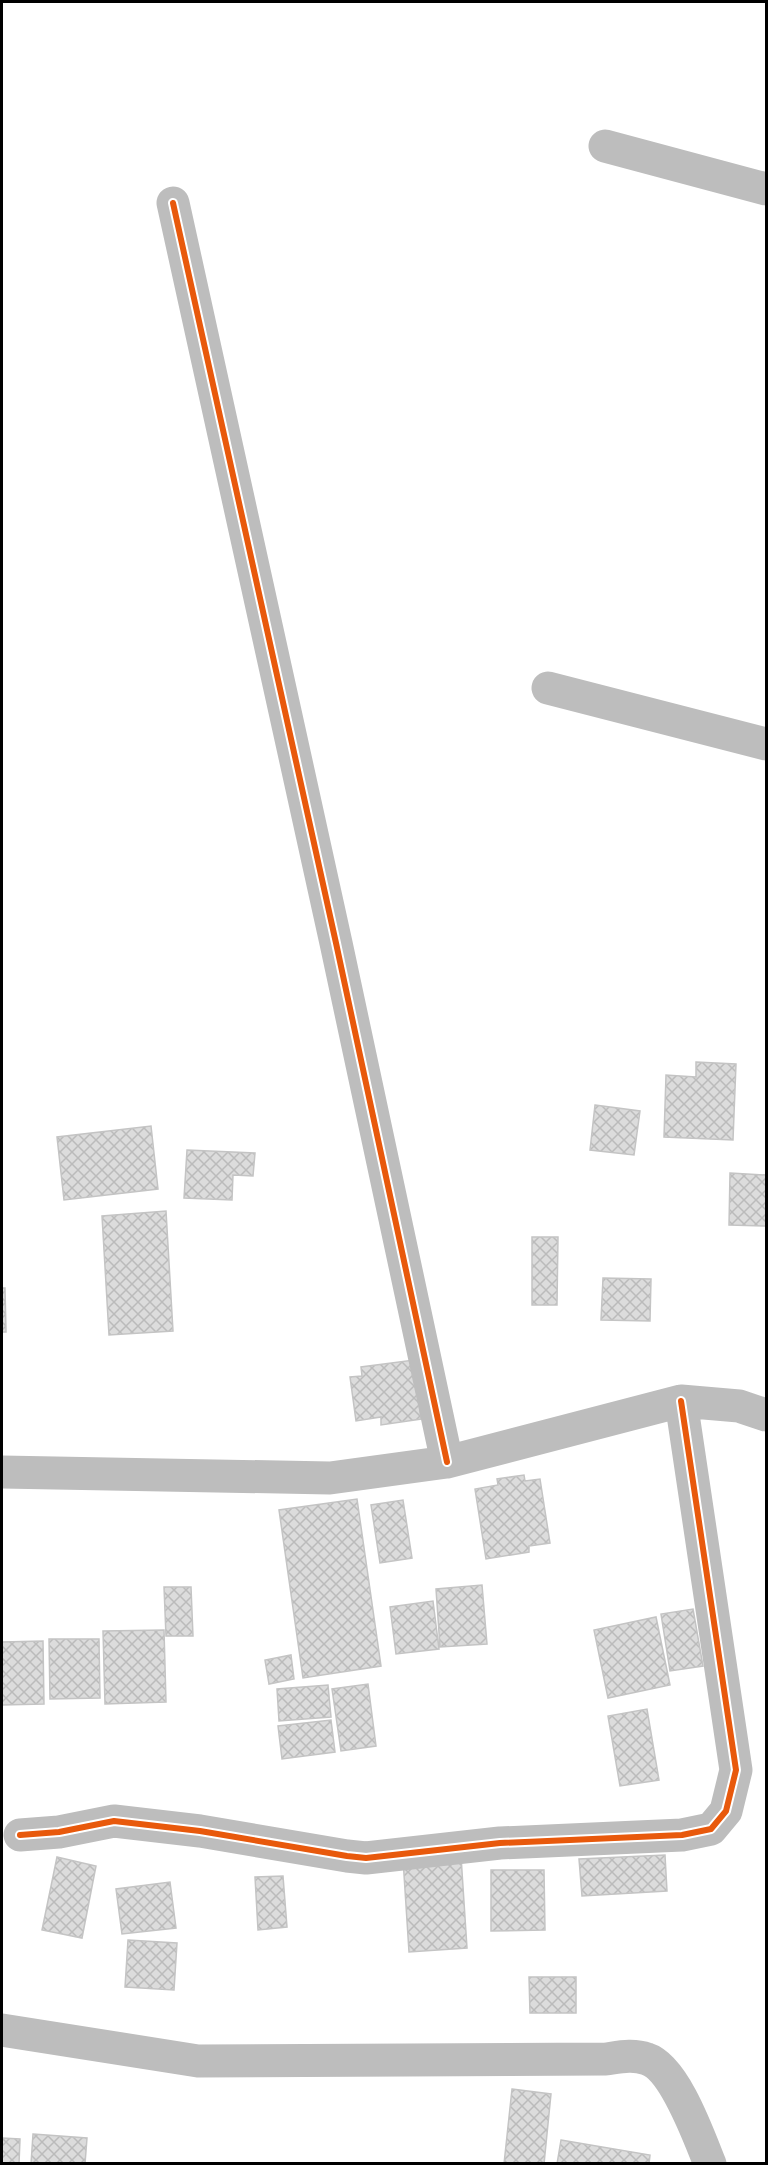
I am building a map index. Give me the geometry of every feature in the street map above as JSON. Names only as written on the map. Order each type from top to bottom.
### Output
[{"type":"street","points":[[606,146],[766,189]]},
{"type":"street","points":[[173,203],[339,954],[447,1462]]},
{"type":"street","points":[[548,688],[766,744]]},
{"type":"street","points":[[20,1836],[59,1832],[114,1821],[200,1831],[347,1856],[366,1857],[500,1843],[682,1835],[711,1829],[726,1811],[736,1770],[681,1401]]},
{"type":"street","points":[[2,1472],[330,1478],[447,1462],[681,1401],[739,1406],[766,1415]]},
{"type":"street","points":[[2,2030],[198,2061],[606,2059],[634,2056],[650,2060],[667,2073],[711,2163]]},
{"type":"building","points":[[696,1062],[736,1064],[733,1140],[664,1137],[666,1075],[696,1077]]},
{"type":"building","points":[[595,1105],[640,1111],[634,1155],[590,1150]]},
{"type":"building","points":[[151,1126],[158,1189],[64,1200],[57,1137]]},
{"type":"building","points":[[187,1150],[255,1153],[253,1176],[233,1175],[232,1200],[184,1198]]},
{"type":"building","points":[[730,1173],[766,1175],[766,1226],[729,1225]]},
{"type":"building","points":[[166,1211],[173,1331],[109,1335],[102,1216]]},
{"type":"building","points":[[532,1237],[558,1237],[557,1305],[532,1305]]},
{"type":"building","points":[[603,1278],[651,1279],[650,1321],[601,1320]]},
{"type":"building","points":[[2,1288],[5,1288],[6,1332],[2,1332]]},
{"type":"building","points":[[414,1360],[421,1419],[381,1425],[381,1417],[356,1421],[350,1377],[362,1376],[361,1367]]},
{"type":"building","points":[[524,1475],[525,1481],[540,1479],[550,1543],[529,1546],[529,1552],[486,1559],[475,1489],[498,1485],[497,1479]]},
{"type":"building","points":[[357,1499],[381,1666],[303,1678],[279,1510]]},
{"type":"building","points":[[403,1500],[412,1558],[380,1563],[371,1505]]},
{"type":"building","points":[[482,1585],[487,1644],[440,1647],[436,1589]]},
{"type":"building","points":[[164,1587],[191,1587],[193,1636],[166,1636]]},
{"type":"building","points":[[433,1601],[439,1649],[396,1654],[390,1607]]},
{"type":"building","points":[[693,1609],[703,1666],[670,1671],[661,1614]]},
{"type":"building","points":[[656,1617],[670,1685],[608,1698],[594,1630]]},
{"type":"building","points":[[164,1630],[166,1702],[105,1704],[103,1631]]},
{"type":"building","points":[[49,1639],[99,1639],[100,1698],[50,1699]]},
{"type":"building","points":[[43,1641],[44,1704],[2,1705],[2,1642]]},
{"type":"building","points":[[291,1655],[294,1679],[269,1684],[265,1660]]},
{"type":"building","points":[[368,1684],[376,1746],[341,1751],[332,1689]]},
{"type":"building","points":[[328,1685],[331,1717],[279,1721],[277,1689]]},
{"type":"building","points":[[647,1709],[659,1780],[620,1786],[608,1716]]},
{"type":"building","points":[[331,1720],[335,1752],[282,1759],[278,1726]]},
{"type":"building","points":[[665,1855],[667,1891],[582,1896],[579,1859]]},
{"type":"building","points":[[461,1856],[467,1948],[409,1952],[403,1859]]},
{"type":"building","points":[[57,1857],[96,1866],[82,1938],[42,1930]]},
{"type":"building","points":[[491,1870],[544,1870],[545,1930],[491,1931]]},
{"type":"building","points":[[283,1876],[287,1927],[258,1930],[255,1877]]},
{"type":"building","points":[[170,1882],[176,1928],[122,1934],[116,1889]]},
{"type":"building","points":[[128,1940],[177,1943],[174,1990],[125,1987]]},
{"type":"building","points":[[529,1977],[576,1977],[576,2013],[530,2013]]},
{"type":"building","points":[[512,2089],[551,2094],[544,2164],[504,2164]]},
{"type":"building","points":[[33,2134],[87,2138],[85,2164],[31,2164]]},
{"type":"building","points":[[2,2138],[20,2139],[19,2164],[2,2164]]},
{"type":"building","points":[[561,2140],[650,2155],[649,2164],[557,2164]]},
{"type":"cycle path","points":[[173,203],[336,943],[447,1462]]},
{"type":"cycle path","points":[[20,1835],[59,1832],[114,1821],[200,1831],[366,1858],[500,1843],[682,1835],[711,1829],[726,1811],[736,1770],[681,1401]]}]
